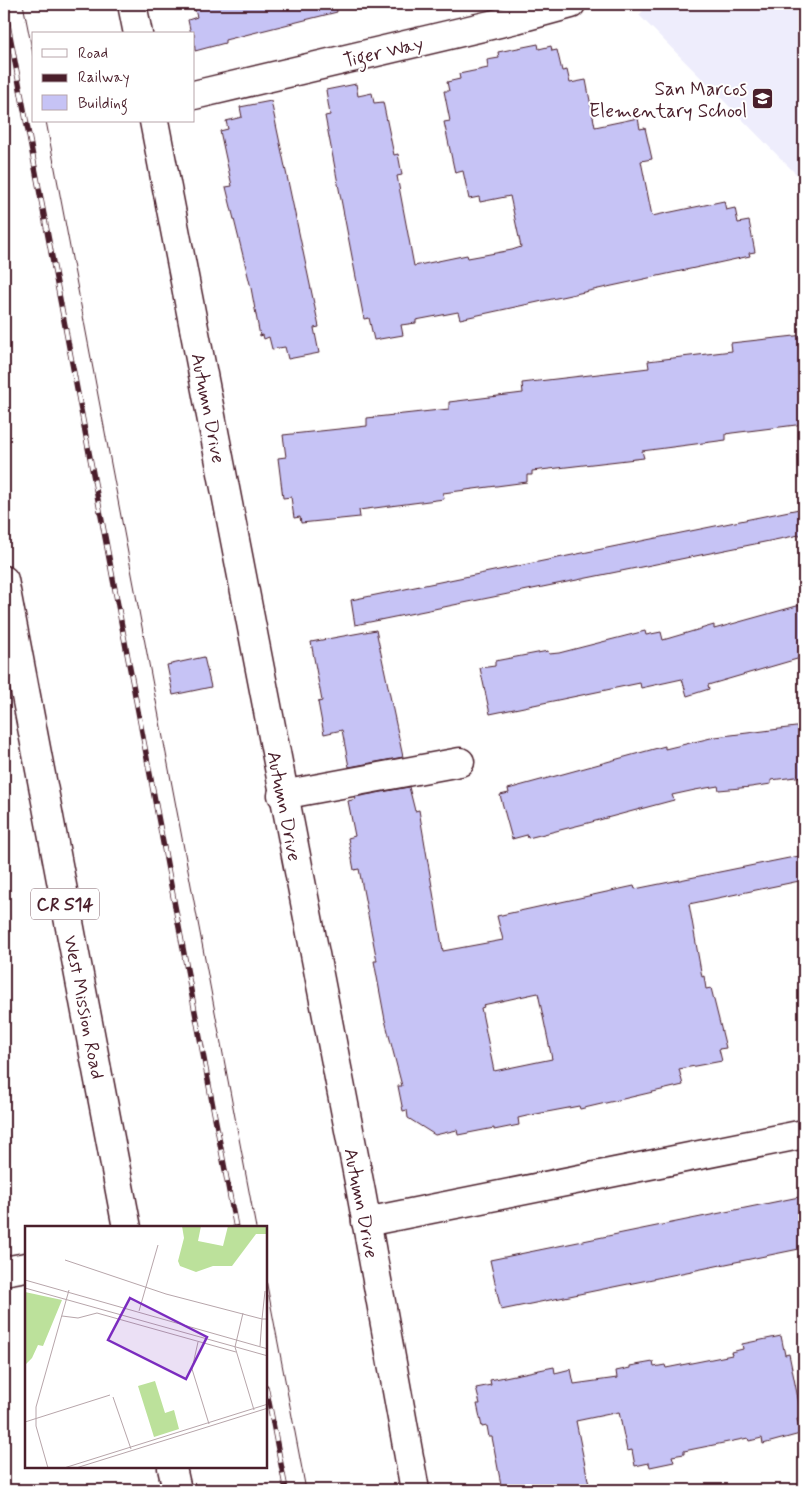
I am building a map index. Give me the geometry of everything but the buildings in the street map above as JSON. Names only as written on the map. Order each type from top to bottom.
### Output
[{"type":"street","points":[[132,4],[138,32]]},
{"type":"street","name":"Tiger Way","points":[[195,95],[516,19],[571,4]]},
{"type":"street","name":"Autumn Drive","points":[[154,122],[282,794],[366,1222],[415,1490]]},
{"type":"street","name":"West Mission Road","points":[[4,580],[127,1226]]},
{"type":"street","points":[[282,794],[460,762]]},
{"type":"street","points":[[366,1222],[804,1134]]},
{"type":"street","points":[[4,1271],[25,1267]]},
{"type":"street","points":[[172,1469],[177,1490]]},
{"type":"shaded area","name":"San Marcos Elementary School","points":[[650,4],[804,4],[804,182],[639,15]]},
{"type":"tram line","points":[[23,4],[32,49]]},
{"type":"tram line","points":[[46,122],[256,1226]]},
{"type":"tram line","points":[[268,1290],[306,1490]]},
{"type":"railway","points":[[4,4],[236,1226]]},
{"type":"railway","points":[[268,1397],[286,1490]]},
{"type":"place","name":"San Marcos Elementary School","points":[[763,99]]}]
